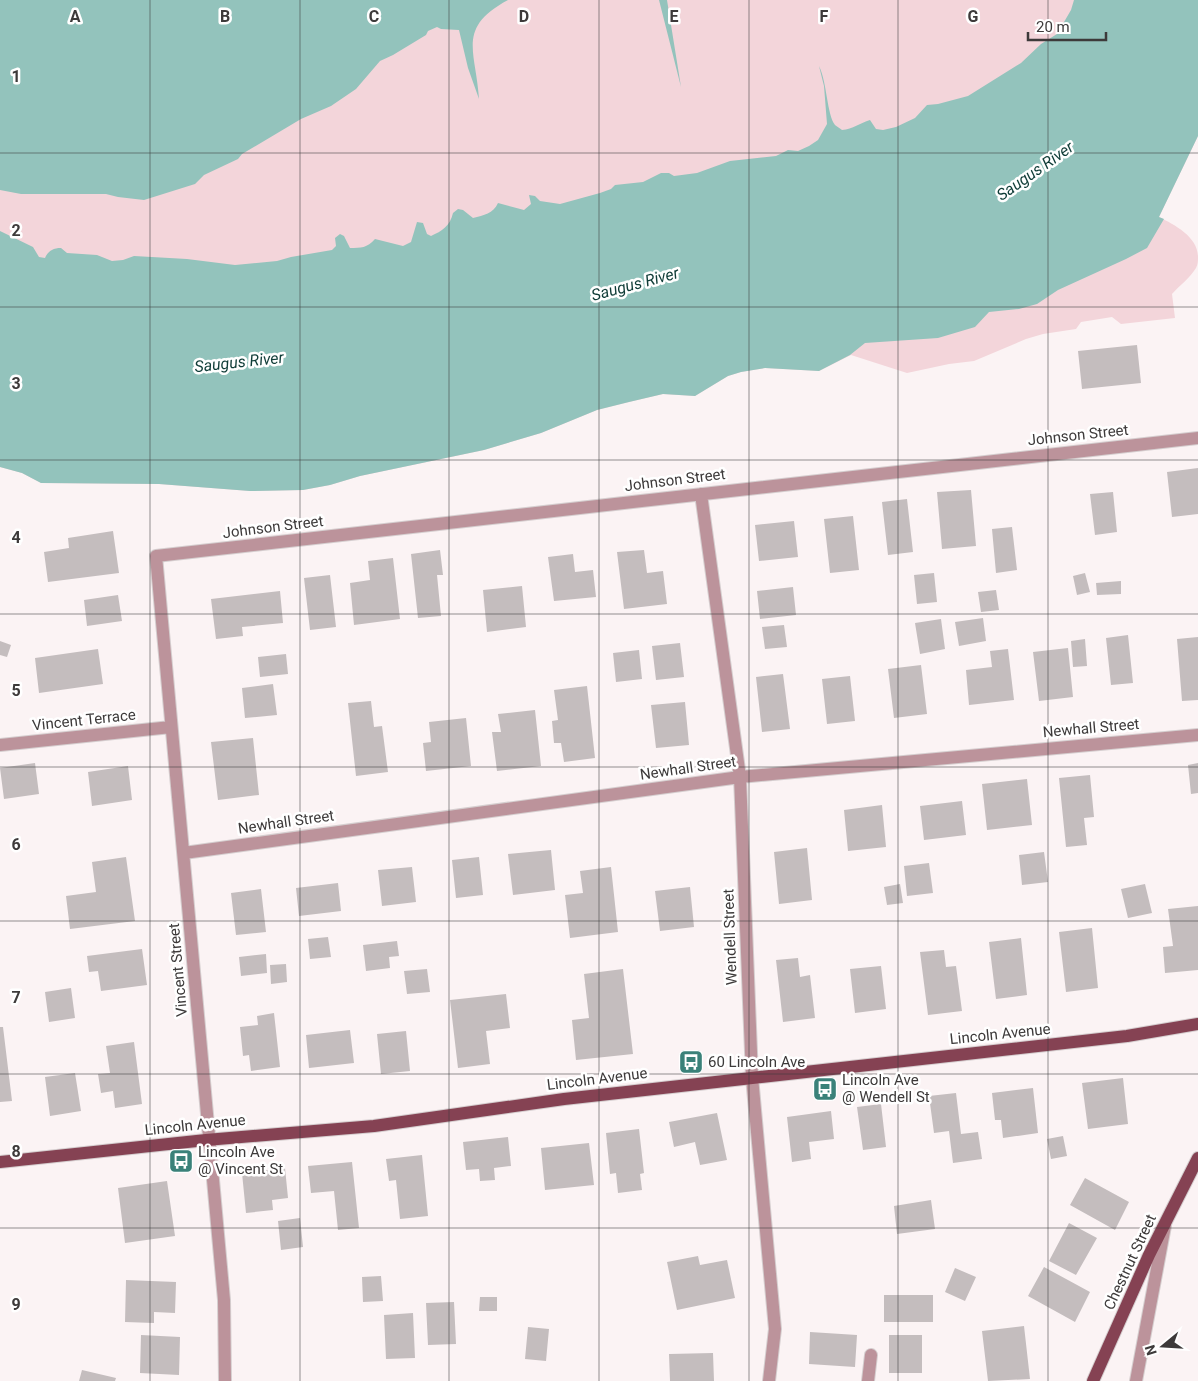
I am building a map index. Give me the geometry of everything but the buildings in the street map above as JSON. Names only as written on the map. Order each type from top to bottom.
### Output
[{"type":"main road","name":"Lincoln Avenue","points":[[0,1162],[210,1140],[374,1126],[564,1098],[1127,1036],[1198,1024]]},
{"type":"main road","name":"Chestnut Street","points":[[1094,1381],[1149,1255],[1198,1158]]},
{"type":"street","name":"Johnson Street","points":[[156,556],[1198,438]]},
{"type":"street","name":"Wendell Street","points":[[700,494],[740,777],[752,1077],[775,1329],[769,1381]]},
{"type":"street","name":"Vincent Street","points":[[156,556],[224,1300],[225,1381]]},
{"type":"street","name":"Vincent Terrace","points":[[0,745],[171,727]]},
{"type":"street","name":"Newhall Street","points":[[184,853],[740,777],[1198,735]]},
{"type":"street","points":[[1136,1381],[1166,1223]]},
{"type":"street","points":[[868,1381],[871,1355]]},
{"type":"shaded area","points":[[0,0],[1198,0],[1198,136],[1159,217],[1184,232],[1190,238],[1197,250],[1198,264],[1191,275],[1172,294],[1175,318],[1121,324],[1112,317],[1081,322],[1076,329],[1043,334],[1026,339],[974,361],[907,373],[851,355],[819,371],[765,368],[741,372],[728,376],[695,396],[663,394],[629,402],[597,410],[541,433],[484,450],[360,476],[330,485],[303,490],[250,491],[159,484],[41,483],[22,473],[0,467]]},
{"type":"water","points":[[0,0],[508,0],[492,10],[481,21],[475,31],[473,54],[479,99],[468,68],[459,30],[437,27],[393,55],[380,61],[356,89],[331,106],[301,119],[242,154],[238,159],[204,175],[195,184],[144,200],[106,194],[21,194],[0,190]]},
{"type":"water","points":[[659,0],[667,0],[681,87]]},
{"type":"water","name":"Saugus River","points":[[1074,0],[1198,0],[1198,136],[1159,217],[1164,219],[1147,248],[1058,290],[1037,304],[1019,309],[989,312],[975,327],[938,338],[865,343],[850,355],[819,371],[765,368],[741,372],[728,376],[695,396],[663,394],[629,402],[597,410],[541,433],[484,450],[303,490],[250,491],[159,484],[41,483],[22,473],[0,467],[0,231],[33,247],[39,257],[45,258],[51,250],[61,248],[67,253],[97,255],[112,261],[134,256],[187,259],[235,265],[277,261],[332,250],[336,246],[335,238],[340,234],[344,236],[350,248],[364,247],[375,239],[403,246],[411,242],[417,222],[423,223],[427,234],[431,236],[445,228],[453,213],[458,209],[463,210],[473,218],[491,212],[498,203],[524,210],[531,204],[529,195],[535,196],[540,201],[560,204],[600,193],[611,189],[615,185],[643,182],[661,173],[669,173],[674,176],[697,173],[730,161],[776,156],[788,150],[798,151],[818,140],[827,124],[824,86],[819,66],[824,81],[830,114],[836,126],[842,130],[870,120],[876,129],[883,130],[896,127],[915,118],[927,105],[968,96],[1021,63],[1041,44],[1057,34],[1071,10]]},
{"type":"place","name":"60 Lincoln Ave","points":[[691,1062]]},
{"type":"place","name":"Lincoln Ave @ Wendell St","points":[[825,1089]]},
{"type":"place","name":"Lincoln Ave @ Vincent St","points":[[181,1161]]}]
